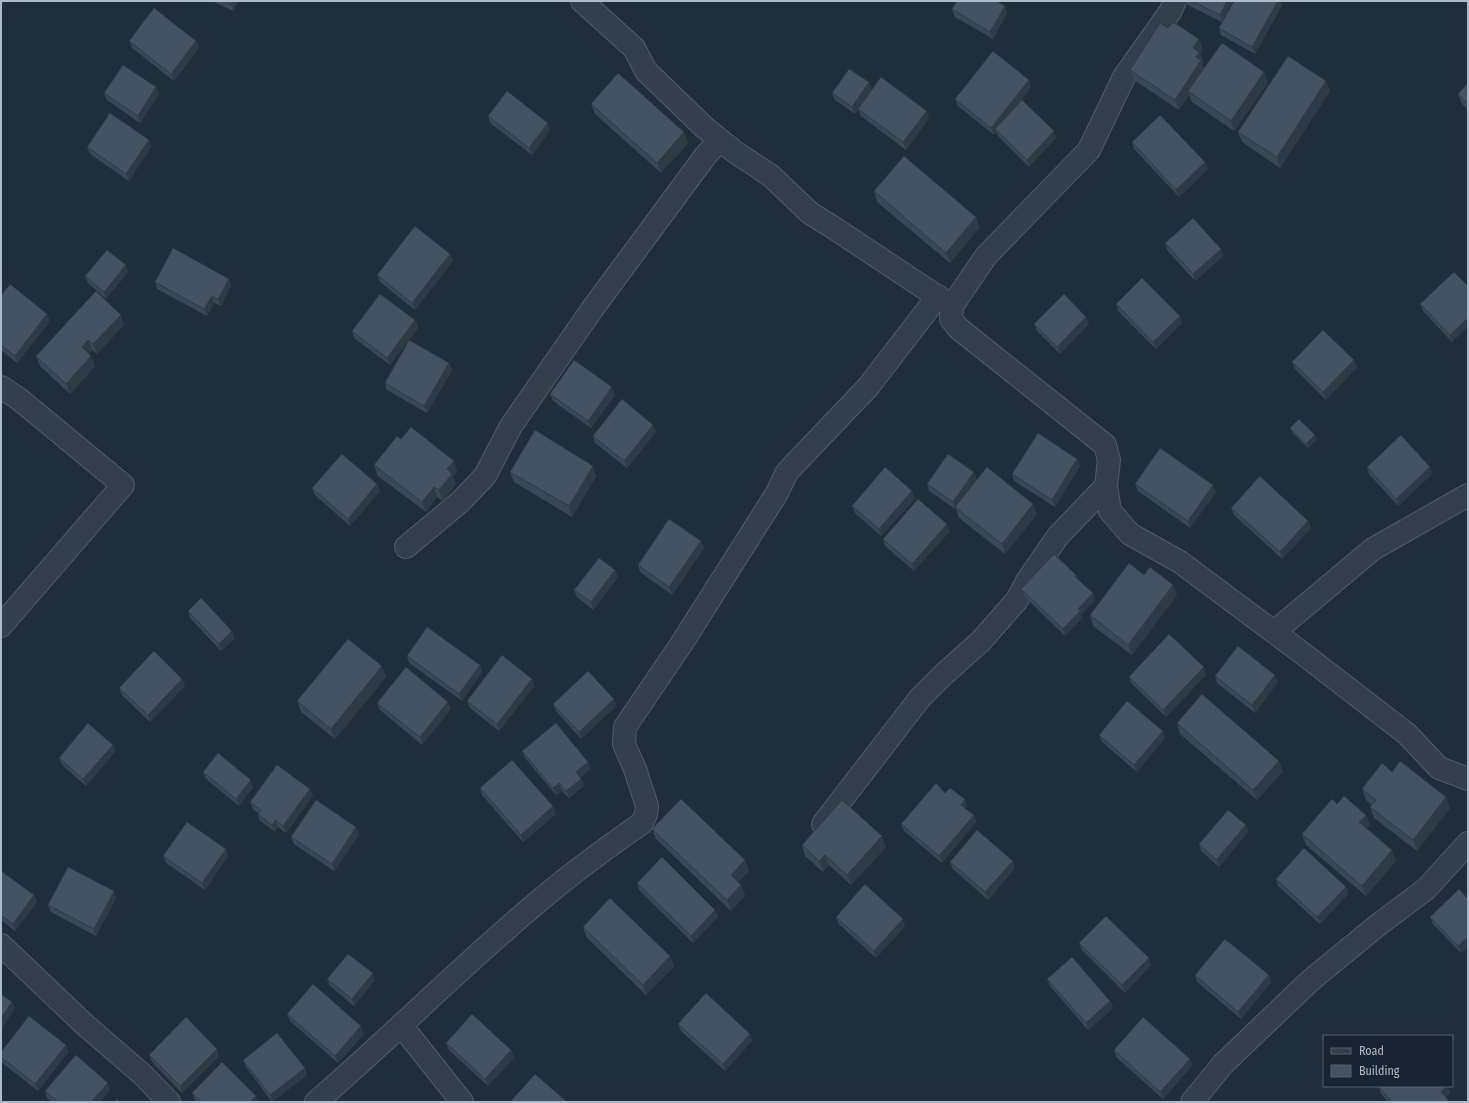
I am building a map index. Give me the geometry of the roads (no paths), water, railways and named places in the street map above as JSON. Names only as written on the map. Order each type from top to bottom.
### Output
[{"type":"street","points":[[582,1],[634,48],[646,71],[704,127],[735,152],[770,175],[810,213],[945,301],[951,319],[958,328],[1105,445],[1109,460],[1106,486],[1110,511],[1130,534],[1180,562],[1274,632],[1407,734],[1439,768],[1468,779]]},
{"type":"street","points":[[316,1102],[362,1062],[446,983],[546,896],[642,823],[646,814],[647,806],[635,769],[624,744],[625,727],[682,643],[777,493],[787,472],[868,388],[986,256],[1089,150],[1124,77],[1170,12],[1175,1]]},
{"type":"street","points":[[406,547],[460,502],[485,476],[511,426],[593,308],[706,155],[720,140]]},
{"type":"street","points":[[1,387],[19,399],[123,486],[1,626]]},
{"type":"street","points":[[812,840],[920,698],[981,641],[1017,600],[1027,581],[1058,536],[1106,486]]},
{"type":"street","points":[[1274,632],[1373,549],[1468,495]]},
{"type":"street","points":[[1192,1102],[1223,1064],[1311,980],[1378,925],[1426,889],[1468,843]]},
{"type":"street","points":[[1,945],[84,1024],[143,1075],[169,1102]]},
{"type":"street","points":[[402,1025],[462,1102]]}]
